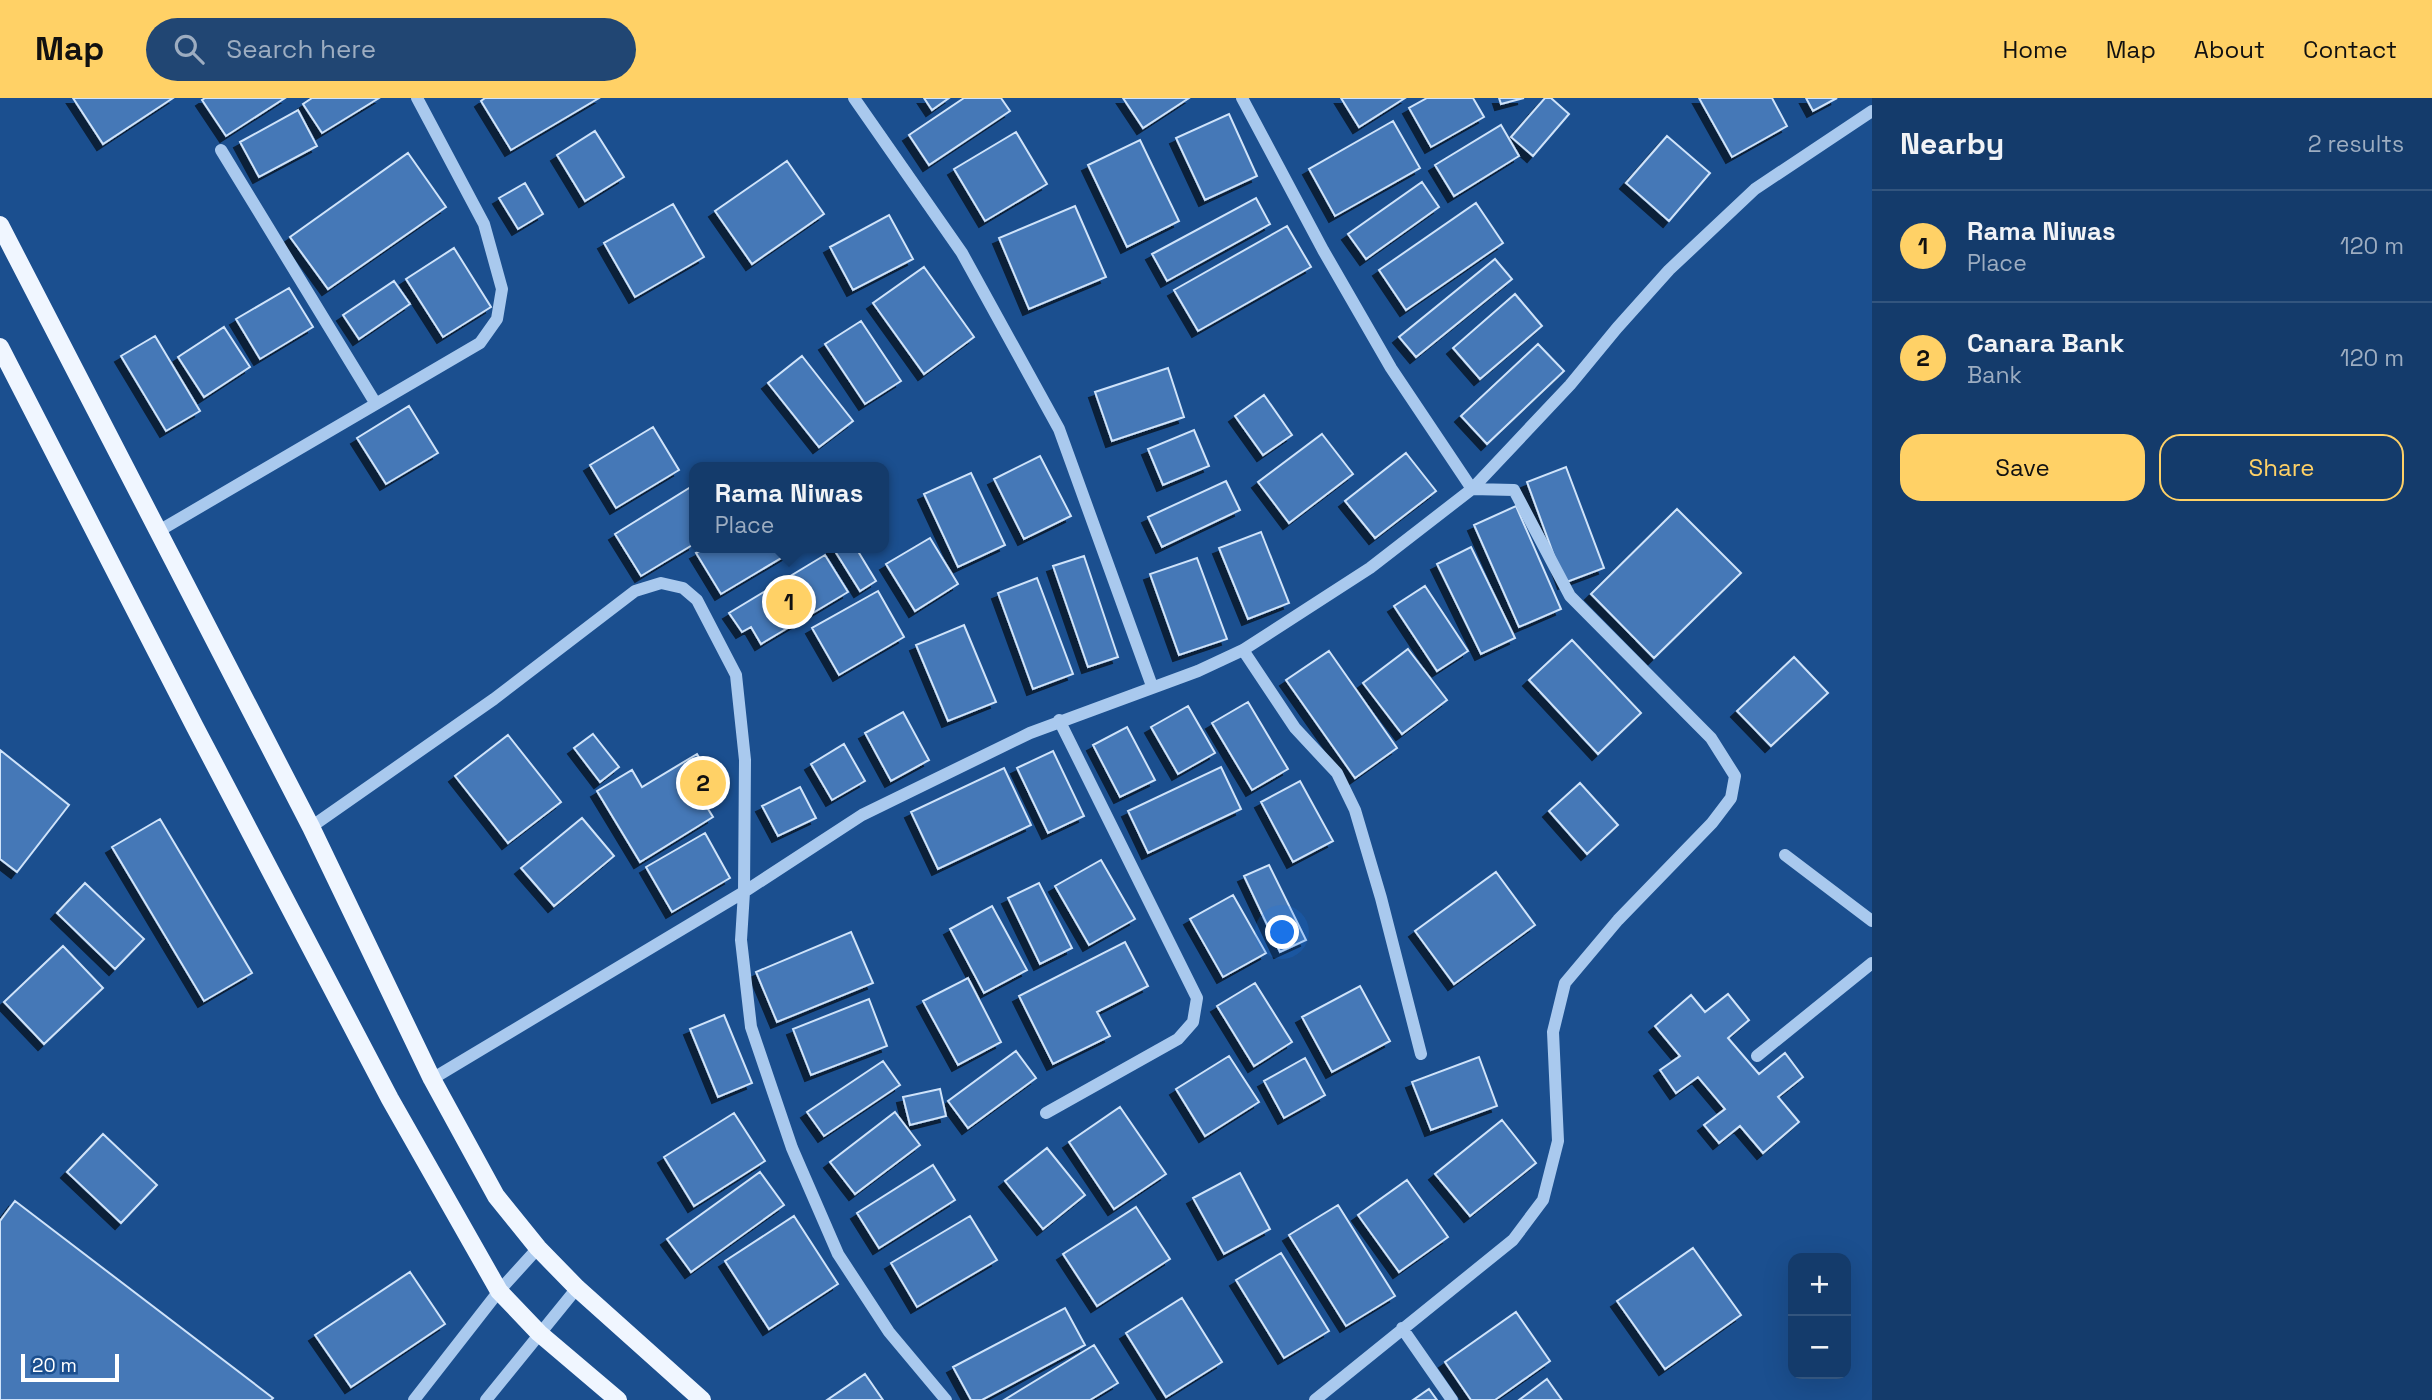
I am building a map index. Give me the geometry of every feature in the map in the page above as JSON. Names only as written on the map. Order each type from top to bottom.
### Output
[{"type":"main road","points":[[0,225],[311,827],[432,1079],[496,1196],[538,1248],[577,1288],[702,1400]]},
{"type":"main road","points":[[0,347],[390,1099],[499,1291],[539,1333],[618,1400]]},
{"type":"street","points":[[157,532],[480,343],[497,319],[502,289],[484,224],[417,98]]},
{"type":"street","points":[[855,98],[962,253],[1059,429],[1152,686]]},
{"type":"street","points":[[1242,98],[1323,250],[1391,368],[1472,489]]},
{"type":"street","points":[[432,1079],[744,892],[862,815],[1059,720],[1198,671],[1243,650],[1370,568],[1472,489],[1570,385],[1678,261],[1755,189],[1872,111]]},
{"type":"street","points":[[222,150],[376,404]]},
{"type":"street","points":[[1315,1400],[1513,1240],[1544,1200],[1558,1141],[1553,1032],[1565,983],[1618,920],[1712,823],[1731,798],[1735,776],[1711,738],[1570,596],[1514,490],[1472,489]]},
{"type":"street","points":[[311,827],[494,699],[635,591],[661,583],[683,587],[697,600],[736,675],[745,760],[741,940],[751,1027],[792,1148],[838,1254],[889,1332],[946,1400]]},
{"type":"street","points":[[1243,650],[1295,728],[1337,773],[1355,810],[1381,898],[1421,1054]]},
{"type":"street","points":[[1046,1113],[1178,1039],[1192,1022],[1196,998],[1059,720]]},
{"type":"street","points":[[1785,855],[1872,921]]},
{"type":"street","points":[[1758,1056],[1872,963]]},
{"type":"street","points":[[414,1400],[499,1291],[538,1248]]},
{"type":"street","points":[[486,1400],[577,1288]]},
{"type":"street","points":[[1402,1328],[1452,1400]]},
{"type":"building","points":[[73,98],[173,98],[103,144]]},
{"type":"building","points":[[285,98],[226,136],[202,100]]},
{"type":"building","points":[[312,98],[379,98],[322,133],[303,104]]},
{"type":"building","points":[[485,98],[599,98],[511,150],[481,101]]},
{"type":"building","points":[[924,98],[949,98],[932,110]]},
{"type":"building","points":[[964,98],[1001,98],[1010,111],[929,165],[909,135]]},
{"type":"building","points":[[1123,98],[1189,98],[1143,128]]},
{"type":"building","points":[[1341,98],[1405,98],[1359,127]]},
{"type":"building","points":[[1427,98],[1473,98],[1484,117],[1431,147],[1409,108]]},
{"type":"building","points":[[1499,98],[1524,98],[1501,104]]},
{"type":"building","points":[[1545,98],[1551,98],[1569,114],[1533,156],[1511,137]]},
{"type":"building","points":[[1699,98],[1772,98],[1787,126],[1732,157]]},
{"type":"building","points":[[1806,98],[1837,98],[1813,111]]},
{"type":"building","points":[[298,110],[317,146],[259,177],[240,142]]},
{"type":"building","points":[[1229,114],[1257,176],[1205,200],[1176,138]]},
{"type":"building","points":[[1393,121],[1420,168],[1335,216],[1309,169]]},
{"type":"building","points":[[1501,125],[1519,156],[1454,196],[1435,165]]},
{"type":"building","points":[[595,131],[624,177],[585,201],[557,155]]},
{"type":"building","points":[[1016,132],[1047,184],[985,221],[954,169]]},
{"type":"building","points":[[1667,136],[1710,173],[1669,221],[1626,183]]},
{"type":"building","points":[[1140,140],[1179,221],[1127,247],[1088,165]]},
{"type":"building","points":[[408,153],[446,207],[328,289],[290,237]]},
{"type":"building","points":[[787,161],[824,214],[752,264],[715,211]]},
{"type":"building","points":[[1422,182],[1439,207],[1366,259],[1348,234]]},
{"type":"building","points":[[525,183],[543,214],[518,229],[499,198]]},
{"type":"building","points":[[1256,198],[1270,224],[1167,281],[1152,254]]},
{"type":"building","points":[[1476,203],[1503,243],[1406,310],[1379,270]]},
{"type":"building","points":[[673,204],[704,257],[635,297],[604,243]]},
{"type":"building","points":[[1075,206],[1106,277],[1029,309],[999,238]]},
{"type":"building","points":[[889,215],[913,259],[853,290],[830,247]]},
{"type":"building","points":[[1287,226],[1311,267],[1198,331],[1174,290]]},
{"type":"building","points":[[454,248],[491,307],[443,337],[406,279]]},
{"type":"building","points":[[1495,259],[1512,279],[1416,357],[1399,337]]},
{"type":"building","points":[[924,267],[974,337],[924,374],[873,303]]},
{"type":"building","points":[[394,281],[410,304],[359,339],[343,315]]},
{"type":"building","points":[[289,288],[313,327],[260,359],[236,319]]},
{"type":"building","points":[[1515,294],[1542,326],[1480,379],[1453,348]]},
{"type":"building","points":[[861,321],[901,381],[865,404],[825,344]]},
{"type":"building","points":[[224,327],[250,367],[204,397],[178,357]]},
{"type":"building","points":[[155,336],[200,411],[166,431],[121,356]]},
{"type":"building","points":[[1538,344],[1564,371],[1487,444],[1461,416]]},
{"type":"building","points":[[802,356],[853,421],[819,447],[768,383]]},
{"type":"building","points":[[1168,368],[1184,417],[1112,441],[1095,392]]},
{"type":"building","points":[[1264,395],[1292,435],[1263,455],[1235,416]]},
{"type":"building","points":[[409,406],[438,453],[386,484],[357,438]]},
{"type":"building","points":[[653,427],[679,470],[616,508],[590,465]]},
{"type":"building","points":[[1194,430],[1209,466],[1163,485],[1148,449]]},
{"type":"building","points":[[1322,434],[1353,474],[1289,523],[1258,482]]},
{"type":"building","points":[[1406,453],[1436,491],[1375,538],[1345,501]]},
{"type":"building","points":[[1040,456],[1071,516],[1024,539],[994,479]]},
{"type":"building","points":[[1566,467],[1604,568],[1564,583],[1527,482]]},
{"type":"building","points":[[971,473],[1005,545],[958,567],[924,494]]},
{"type":"building","points":[[1226,481],[1240,510],[1162,547],[1148,517]]},
{"type":"building","points":[[689,488],[689,547],[641,576],[615,534]]},
{"type":"building","points":[[1516,506],[1561,609],[1519,627],[1474,525]]},
{"type":"building","points":[[1677,509],[1741,573],[1654,658],[1591,594]]},
{"type":"building","points":[[1261,532],[1289,603],[1248,619],[1219,548]]},
{"type":"building","points":[[930,538],[958,584],[915,611],[886,564]]},
{"type":"building","points":[[1471,547],[1515,638],[1481,654],[1437,564]]},
{"type":"building","points":[[696,553],[790,553],[721,594]]},
{"type":"building","points":[[836,553],[859,553],[876,581],[860,591]]},
{"type":"building","points":[[825,555],[848,592],[761,644],[751,627],[742,632],[729,613]]},
{"type":"building","points":[[1084,556],[1118,657],[1088,667],[1053,566]]},
{"type":"building","points":[[1197,558],[1227,639],[1179,655],[1150,574]]},
{"type":"building","points":[[1037,578],[1073,674],[1033,689],[998,593]]},
{"type":"building","points":[[1425,586],[1468,651],[1437,671],[1394,606]]},
{"type":"building","points":[[878,591],[904,637],[839,675],[812,628]]},
{"type":"building","points":[[964,625],[996,702],[948,721],[916,645]]},
{"type":"building","points":[[1572,640],[1641,713],[1598,754],[1529,680]]},
{"type":"building","points":[[1408,649],[1447,700],[1402,734],[1363,683]]},
{"type":"building","points":[[1329,651],[1397,748],[1355,778],[1286,680]]},
{"type":"building","points":[[1794,657],[1828,693],[1771,746],[1737,711]]},
{"type":"building","points":[[1248,702],[1288,769],[1252,790],[1212,723]]},
{"type":"building","points":[[1188,706],[1215,753],[1178,774],[1151,727]]},
{"type":"building","points":[[903,712],[929,760],[891,781],[865,733]]},
{"type":"building","points":[[1127,727],[1155,780],[1120,797],[1093,745]]},
{"type":"building","points":[[593,734],[619,767],[600,782],[574,748]]},
{"type":"building","points":[[508,735],[561,802],[508,843],[455,776]]},
{"type":"building","points":[[844,744],[865,781],[832,800],[811,764]]},
{"type":"building","points":[[0,750],[69,805],[17,872],[0,859]]},
{"type":"building","points":[[1053,751],[1084,816],[1048,833],[1017,768]]},
{"type":"building","points":[[697,754],[720,791],[703,801],[713,817],[640,862],[597,791],[632,770],[642,787]]},
{"type":"building","points":[[1221,767],[1241,809],[1148,853],[1128,811]]},
{"type":"building","points":[[1004,768],[1031,825],[938,869],[911,812]]},
{"type":"building","points":[[1300,781],[1333,841],[1293,862],[1261,802]]},
{"type":"building","points":[[1580,783],[1618,825],[1587,854],[1549,811]]},
{"type":"building","points":[[800,787],[816,818],[778,836],[762,806]]},
{"type":"building","points":[[582,818],[614,856],[554,906],[521,868]]},
{"type":"building","points":[[160,819],[252,973],[204,1001],[112,847]]},
{"type":"building","points":[[705,833],[730,878],[672,912],[646,867]]},
{"type":"building","points":[[1101,860],[1135,919],[1089,945],[1055,886]]},
{"type":"building","points":[[1269,865],[1306,940],[1280,952],[1244,876]]},
{"type":"building","points":[[1496,872],[1535,925],[1454,984],[1415,931]]},
{"type":"building","points":[[85,883],[144,939],[115,969],[57,913]]},
{"type":"building","points":[[1039,883],[1072,948],[1040,964],[1008,898]]},
{"type":"building","points":[[1233,895],[1266,953],[1223,977],[1190,919]]},
{"type":"building","points":[[992,906],[1027,970],[984,993],[950,929]]},
{"type":"building","points":[[851,932],[873,983],[777,1022],[756,972]]},
{"type":"building","points":[[1125,942],[1148,986],[1097,1012],[1110,1036],[1053,1064],[1019,996]]},
{"type":"building","points":[[63,946],[103,988],[44,1044],[4,1002]]},
{"type":"building","points":[[968,978],[1001,1042],[958,1065],[923,1001]]},
{"type":"building","points":[[1255,983],[1292,1042],[1254,1066],[1217,1006]]},
{"type":"building","points":[[1360,986],[1390,1041],[1332,1072],[1302,1017]]},
{"type":"building","points":[[1728,994],[1749,1020],[1728,1038],[1759,1074],[1785,1053],[1803,1077],[1778,1097],[1799,1122],[1763,1153],[1740,1126],[1719,1143],[1704,1125],[1725,1109],[1698,1077],[1676,1093],[1660,1070],[1680,1056],[1655,1026],[1691,995],[1705,1012]]},
{"type":"building","points":[[869,999],[887,1046],[811,1075],[793,1029]]},
{"type":"building","points":[[724,1015],[752,1083],[718,1097],[690,1029]]},
{"type":"building","points":[[1016,1051],[1036,1078],[968,1128],[948,1101]]},
{"type":"building","points":[[1229,1056],[1259,1102],[1205,1136],[1176,1089]]},
{"type":"building","points":[[1479,1057],[1497,1106],[1431,1130],[1412,1082]]},
{"type":"building","points":[[1305,1058],[1325,1095],[1284,1118],[1264,1081]]},
{"type":"building","points":[[883,1061],[900,1085],[824,1136],[807,1112]]},
{"type":"building","points":[[940,1089],[946,1116],[910,1125],[903,1097]]},
{"type":"building","points":[[1120,1107],[1166,1174],[1114,1209],[1069,1142]]},
{"type":"building","points":[[895,1112],[920,1145],[855,1194],[830,1162]]},
{"type":"building","points":[[734,1113],[765,1161],[694,1206],[664,1157]]},
{"type":"building","points":[[1502,1120],[1536,1163],[1470,1216],[1435,1174]]},
{"type":"building","points":[[103,1134],[157,1185],[121,1223],[67,1172]]},
{"type":"building","points":[[1047,1148],[1085,1195],[1043,1229],[1005,1181]]},
{"type":"building","points":[[933,1165],[955,1200],[879,1248],[857,1213]]},
{"type":"building","points":[[760,1172],[784,1205],[691,1272],[667,1239]]},
{"type":"building","points":[[1240,1173],[1270,1229],[1224,1254],[1193,1198]]},
{"type":"building","points":[[1407,1180],[1448,1237],[1399,1272],[1358,1215]]},
{"type":"building","points":[[15,1201],[273,1398],[0,1400],[0,1221]]},
{"type":"building","points":[[1338,1205],[1395,1296],[1346,1326],[1289,1235]]},
{"type":"building","points":[[1136,1207],[1170,1259],[1097,1306],[1063,1254]]},
{"type":"building","points":[[794,1216],[838,1284],[769,1329],[725,1261]]},
{"type":"building","points":[[970,1216],[997,1260],[917,1307],[891,1263]]},
{"type":"building","points":[[1693,1248],[1741,1315],[1665,1369],[1617,1301]]},
{"type":"building","points":[[1281,1253],[1329,1331],[1284,1358],[1236,1280]]},
{"type":"building","points":[[410,1272],[445,1324],[351,1387],[315,1335]]},
{"type":"building","points":[[1182,1298],[1222,1362],[1166,1397],[1126,1333]]},
{"type":"building","points":[[1065,1308],[1085,1345],[982,1400],[971,1400],[953,1367]]},
{"type":"building","points":[[1516,1312],[1550,1361],[1495,1400],[1471,1400],[1445,1362]]},
{"type":"building","points":[[1094,1345],[1118,1383],[1090,1400],[1004,1400]]},
{"type":"building","points":[[865,1374],[883,1400],[827,1400]]},
{"type":"building","points":[[1547,1379],[1562,1400],[1519,1400]]},
{"type":"building","points":[[1429,1389],[1437,1400],[1413,1400]]},
{"type":"place","name":"Rama Niwas","points":[[789,602]]},
{"type":"place","name":"Canara Bank","points":[[703,783]]}]
